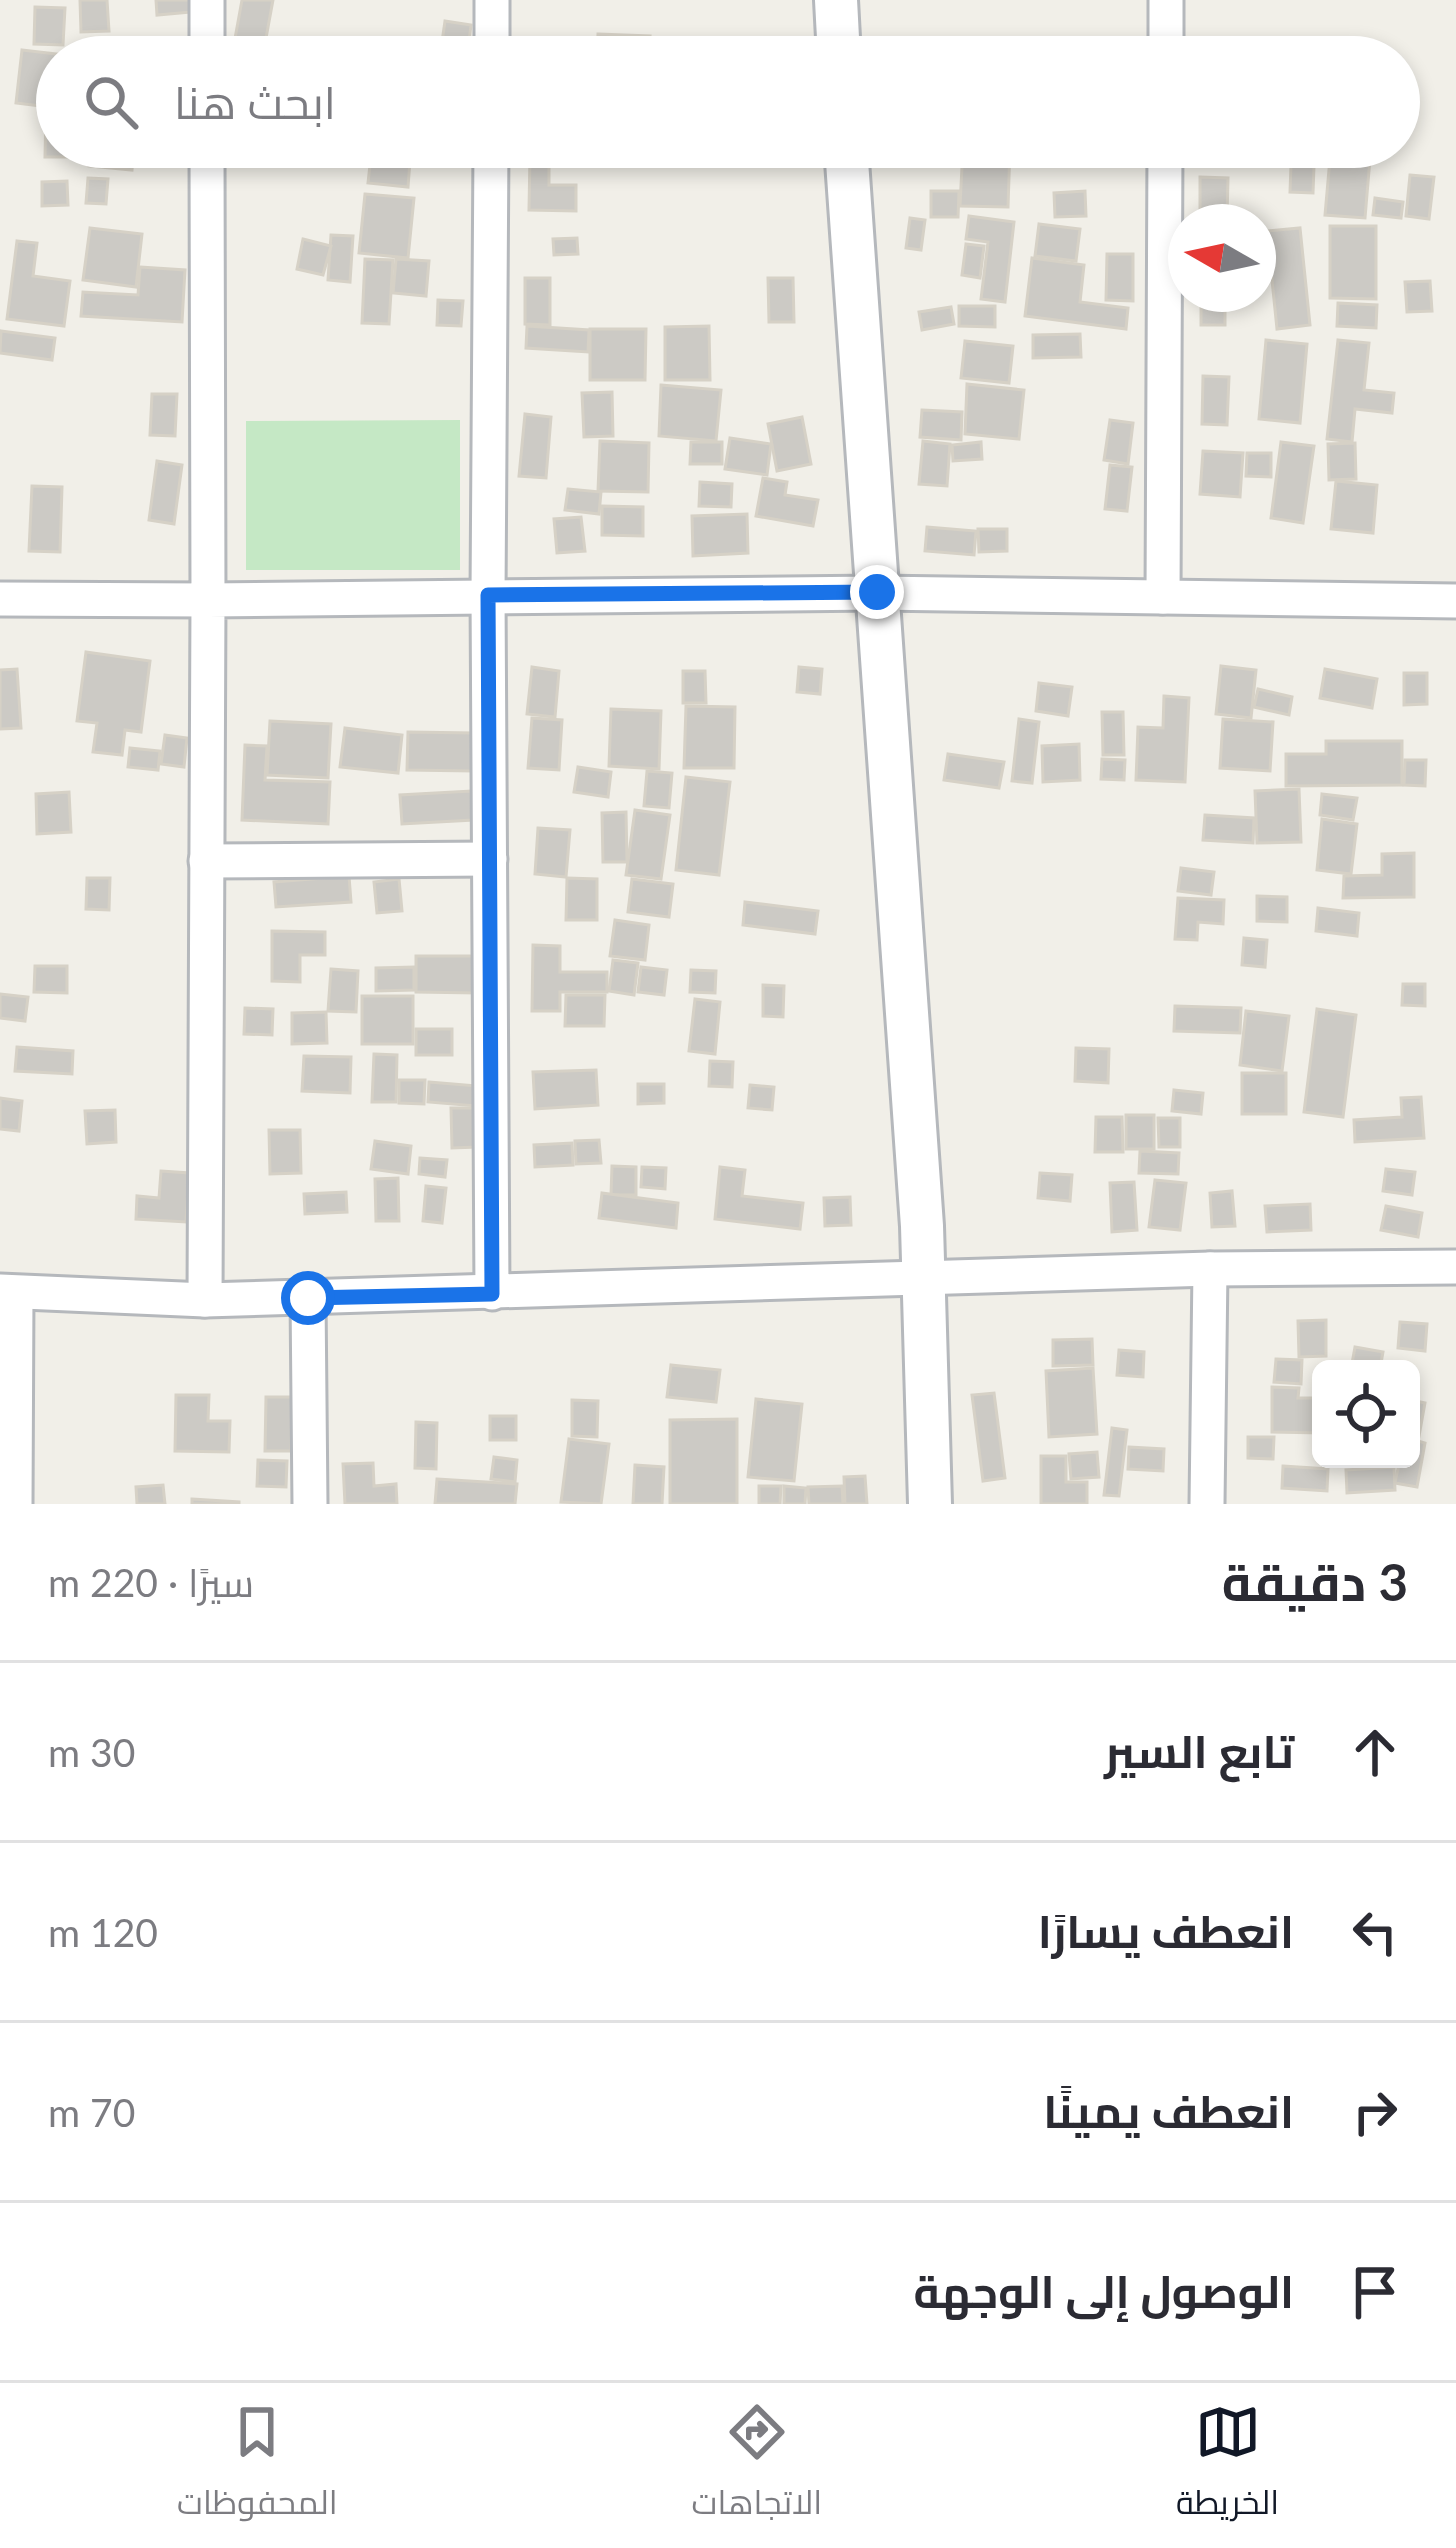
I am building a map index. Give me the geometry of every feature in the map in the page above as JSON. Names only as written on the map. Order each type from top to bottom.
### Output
[{"type":"street","points":[[207,0],[207,36]]},
{"type":"street","points":[[492,0],[492,36]]},
{"type":"street","points":[[836,0],[838,36]]},
{"type":"street","points":[[1166,0],[1166,36]]},
{"type":"street","points":[[205,1300],[207,168]]},
{"type":"street","points":[[491,168],[492,1294]]},
{"type":"street","points":[[847,168],[926,1280],[930,1504]]},
{"type":"street","points":[[1162,597],[1165,168]]},
{"type":"street","points":[[0,599],[208,601],[877,592],[1456,601]]},
{"type":"street","points":[[206,860],[490,860]]},
{"type":"street","points":[[15,1504],[8,1292],[205,1300],[1210,1269],[1456,1267]]},
{"type":"street","points":[[1207,1504],[1210,1269]]},
{"type":"street","points":[[308,1298],[310,1504]]},
{"type":"green space","points":[[460,420],[460,570],[246,570],[246,421]]},
{"type":"building","points":[[80,0],[107,0],[109,31],[81,32]]},
{"type":"building","points":[[156,0],[191,0],[192,12],[157,15]]},
{"type":"building","points":[[242,0],[273,0],[266,36],[235,36]]},
{"type":"building","points":[[35,7],[65,8],[63,36],[36,36],[34,44]]},
{"type":"building","points":[[445,21],[471,25],[470,36],[443,36]]},
{"type":"building","points":[[22,50],[36,52],[36,105],[16,103]]},
{"type":"building","points":[[370,168],[409,168],[408,187],[368,183]]},
{"type":"building","points":[[530,168],[549,168],[549,185],[576,185],[576,211],[529,210]]},
{"type":"building","points":[[962,168],[1009,168],[1008,207],[960,206]]},
{"type":"building","points":[[1291,168],[1314,168],[1313,193],[1290,192]]},
{"type":"building","points":[[1329,168],[1369,168],[1365,218],[1325,215]]},
{"type":"building","points":[[1410,175],[1434,177],[1429,219],[1406,216]]},
{"type":"building","points":[[1200,177],[1228,178],[1227,204],[1200,204]]},
{"type":"building","points":[[88,178],[108,179],[106,204],[86,203]]},
{"type":"building","points":[[67,181],[68,205],[42,206],[42,182]]},
{"type":"building","points":[[931,191],[959,191],[958,217],[931,217]]},
{"type":"building","points":[[1085,191],[1086,216],[1055,217],[1054,193]]},
{"type":"building","points":[[365,194],[414,198],[408,258],[359,253]]},
{"type":"building","points":[[1375,198],[1403,202],[1401,218],[1373,215]]},
{"type":"building","points":[[969,216],[1014,222],[1005,302],[981,299],[988,242],[966,239]]},
{"type":"building","points":[[910,218],[925,220],[921,250],[906,248]]},
{"type":"building","points":[[1039,224],[1080,229],[1076,261],[1035,256]]},
{"type":"building","points":[[1330,226],[1376,226],[1376,299],[1330,298]]},
{"type":"building","points":[[90,228],[142,234],[136,287],[83,280]]},
{"type":"building","points":[[1300,228],[1310,325],[1277,329],[1276,230]]},
{"type":"building","points":[[331,235],[353,236],[350,282],[328,280]]},
{"type":"building","points":[[577,238],[578,254],[554,255],[553,239]]},
{"type":"building","points":[[303,239],[331,246],[323,275],[297,269]]},
{"type":"building","points":[[17,241],[37,243],[33,276],[70,281],[64,326],[7,319]]},
{"type":"building","points":[[966,244],[984,246],[980,278],[962,275]]},
{"type":"building","points":[[1107,254],[1133,254],[1133,301],[1106,300]]},
{"type":"building","points":[[1032,258],[1084,265],[1080,302],[1128,308],[1126,329],[1025,316]]},
{"type":"building","points":[[365,259],[393,260],[389,324],[362,323]]},
{"type":"building","points":[[396,259],[429,261],[426,296],[393,293]]},
{"type":"building","points":[[140,267],[185,270],[182,322],[81,316],[83,292],[138,295]]},
{"type":"building","points":[[525,278],[550,278],[550,325],[525,324]]},
{"type":"building","points":[[768,278],[793,278],[794,322],[769,322]]},
{"type":"building","points":[[1430,281],[1432,311],[1407,312],[1405,282]]},
{"type":"building","points":[[438,300],[463,301],[461,326],[437,325]]},
{"type":"building","points":[[1338,303],[1377,305],[1376,328],[1337,326]]},
{"type":"building","points":[[959,306],[995,306],[995,327],[959,326]]},
{"type":"building","points":[[951,307],[954,324],[922,330],[919,312]]},
{"type":"building","points":[[1201,312],[1225,312],[1225,325],[1201,325]]},
{"type":"building","points":[[527,326],[589,330],[588,352],[526,348]]},
{"type":"building","points":[[709,326],[710,380],[665,380],[665,327]]},
{"type":"building","points":[[590,329],[646,329],[645,380],[590,380]]},
{"type":"building","points":[[1,331],[55,338],[52,360],[0,353]]},
{"type":"building","points":[[1080,334],[1081,357],[1033,358],[1033,335]]},
{"type":"building","points":[[1266,340],[1307,344],[1300,423],[1259,419]]},
{"type":"building","points":[[1338,340],[1369,343],[1364,390],[1394,393],[1392,413],[1355,409],[1352,442],[1327,439]]},
{"type":"building","points":[[965,341],[1013,346],[1009,383],[961,378]]},
{"type":"building","points":[[1203,376],[1229,377],[1227,425],[1202,424]]},
{"type":"building","points":[[967,384],[1024,390],[1019,439],[965,434]]},
{"type":"building","points":[[661,385],[721,390],[716,441],[659,436]]},
{"type":"building","points":[[612,392],[613,436],[584,437],[582,393]]},
{"type":"building","points":[[152,394],[177,394],[175,436],[150,435]]},
{"type":"building","points":[[922,410],[962,412],[961,440],[920,437]]},
{"type":"building","points":[[525,414],[551,417],[546,478],[519,476]]},
{"type":"building","points":[[802,417],[811,464],[777,471],[768,424]]},
{"type":"building","points":[[1110,420],[1133,423],[1128,464],[1104,460]]},
{"type":"building","points":[[730,438],[771,444],[767,475],[725,469]]},
{"type":"building","points":[[600,441],[649,443],[648,492],[598,491]]},
{"type":"building","points":[[923,441],[950,444],[947,486],[919,484]]},
{"type":"building","points":[[691,442],[722,442],[722,464],[690,464]]},
{"type":"building","points":[[981,442],[982,459],[953,461],[952,445]]},
{"type":"building","points":[[1281,442],[1314,446],[1303,523],[1271,518]]},
{"type":"building","points":[[1355,443],[1356,479],[1329,480],[1328,444]]},
{"type":"building","points":[[1203,451],[1243,453],[1240,497],[1200,494]]},
{"type":"building","points":[[1247,453],[1271,453],[1271,477],[1246,476]]},
{"type":"building","points":[[157,461],[182,465],[174,524],[149,520]]},
{"type":"building","points":[[1110,465],[1132,467],[1127,511],[1105,509]]},
{"type":"building","points":[[763,478],[787,482],[785,495],[818,500],[813,526],[756,516]]},
{"type":"building","points":[[1336,481],[1377,485],[1373,533],[1331,529]]},
{"type":"building","points":[[700,482],[732,484],[731,507],[699,506]]},
{"type":"building","points":[[32,486],[62,487],[60,552],[29,551]]},
{"type":"building","points":[[568,489],[601,492],[599,514],[565,510]]},
{"type":"building","points":[[602,506],[643,507],[643,536],[602,535]]},
{"type":"building","points":[[747,514],[748,553],[693,556],[692,516]]},
{"type":"building","points":[[581,517],[585,551],[557,553],[554,519]]},
{"type":"building","points":[[927,527],[976,531],[974,555],[925,551]]},
{"type":"building","points":[[978,529],[1007,529],[1007,551],[979,552]]},
{"type":"building","points":[[86,652],[150,661],[141,732],[125,730],[122,755],[93,752],[97,723],[77,721]]},
{"type":"building","points":[[1221,666],[1256,670],[1251,718],[1216,714]]},
{"type":"building","points":[[532,667],[559,671],[555,717],[527,714]]},
{"type":"building","points":[[799,667],[822,669],[820,694],[797,692]]},
{"type":"building","points":[[17,669],[21,728],[0,729],[0,670]]},
{"type":"building","points":[[1325,669],[1377,679],[1372,708],[1320,698]]},
{"type":"building","points":[[683,671],[705,671],[706,703],[683,703]]},
{"type":"building","points":[[1404,673],[1427,673],[1427,704],[1404,705]]},
{"type":"building","points":[[1039,683],[1072,687],[1068,716],[1036,711]]},
{"type":"building","points":[[1258,689],[1292,697],[1289,715],[1254,707]]},
{"type":"building","points":[[1164,696],[1189,698],[1185,782],[1136,780],[1138,727],[1163,728]]},
{"type":"building","points":[[686,706],[735,707],[734,768],[684,768]]},
{"type":"building","points":[[611,709],[661,711],[659,769],[609,766]]},
{"type":"building","points":[[1102,712],[1123,712],[1124,755],[1103,755]]},
{"type":"building","points":[[532,718],[562,720],[559,770],[528,768]]},
{"type":"building","points":[[1019,719],[1039,722],[1032,783],[1012,781]]},
{"type":"building","points":[[1223,719],[1273,722],[1270,771],[1220,768]]},
{"type":"building","points":[[270,721],[331,724],[328,778],[267,775]]},
{"type":"building","points":[[345,728],[402,735],[398,773],[340,767]]},
{"type":"building","points":[[408,732],[473,733],[473,771],[407,770]]},
{"type":"building","points":[[165,735],[187,738],[184,767],[161,764]]},
{"type":"building","points":[[1326,741],[1402,741],[1402,785],[1286,786],[1286,754],[1326,754]]},
{"type":"building","points":[[1079,744],[1080,780],[1043,782],[1042,746]]},
{"type":"building","points":[[245,745],[267,746],[265,780],[330,782],[328,824],[242,820]]},
{"type":"building","points":[[130,748],[160,751],[158,770],[128,767]]},
{"type":"building","points":[[948,754],[1004,762],[999,788],[944,780]]},
{"type":"building","points":[[1102,759],[1125,760],[1124,780],[1101,779]]},
{"type":"building","points":[[1405,760],[1426,760],[1425,786],[1404,785]]},
{"type":"building","points":[[578,767],[611,772],[608,797],[574,792]]},
{"type":"building","points":[[647,771],[672,773],[669,808],[644,806]]},
{"type":"building","points":[[686,777],[730,782],[719,875],[676,870]]},
{"type":"building","points":[[1299,789],[1301,842],[1257,843],[1255,791]]},
{"type":"building","points":[[471,791],[473,820],[402,824],[400,795]]},
{"type":"building","points":[[69,792],[71,832],[37,834],[36,794]]},
{"type":"building","points":[[1322,794],[1357,798],[1353,820],[1320,815]]},
{"type":"building","points":[[635,810],[670,815],[661,879],[626,875]]},
{"type":"building","points":[[626,812],[627,862],[603,862],[602,813]]},
{"type":"building","points":[[1205,815],[1254,818],[1253,843],[1203,840]]},
{"type":"building","points":[[1322,819],[1357,824],[1351,874],[1317,870]]},
{"type":"building","points":[[538,828],[570,830],[566,877],[535,874]]},
{"type":"building","points":[[1414,853],[1414,897],[1343,898],[1344,876],[1382,875],[1382,854]]},
{"type":"building","points":[[1181,868],[1214,872],[1211,895],[1178,891]]},
{"type":"building","points":[[349,876],[351,902],[276,907],[274,882]]},
{"type":"building","points":[[87,878],[110,878],[109,910],[86,909]]},
{"type":"building","points":[[567,878],[597,879],[597,920],[566,920]]},
{"type":"building","points":[[399,879],[402,911],[377,913],[374,882]]},
{"type":"building","points":[[632,879],[673,884],[669,917],[628,912]]},
{"type":"building","points":[[1257,896],[1287,897],[1287,922],[1257,921]]},
{"type":"building","points":[[1178,898],[1224,900],[1223,924],[1198,922],[1197,940],[1175,939]]},
{"type":"building","points":[[745,902],[818,911],[815,934],[743,925]]},
{"type":"building","points":[[1318,908],[1359,913],[1357,936],[1316,931]]},
{"type":"building","points":[[615,920],[649,925],[645,960],[610,956]]},
{"type":"building","points":[[272,931],[325,932],[325,955],[300,955],[300,982],[272,981]]},
{"type":"building","points":[[1244,938],[1267,940],[1265,967],[1242,965]]},
{"type":"building","points":[[533,945],[560,946],[560,972],[607,972],[607,992],[560,992],[560,1011],[532,1011]]},
{"type":"building","points":[[416,956],[477,956],[477,993],[416,992]]},
{"type":"building","points":[[613,960],[638,963],[634,995],[609,991]]},
{"type":"building","points":[[35,966],[67,966],[67,993],[34,992]]},
{"type":"building","points":[[414,967],[414,990],[376,991],[376,968]]},
{"type":"building","points":[[641,967],[667,970],[664,995],[638,992]]},
{"type":"building","points":[[331,969],[358,971],[356,1012],[328,1011]]},
{"type":"building","points":[[691,970],[716,971],[715,993],[690,992]]},
{"type":"building","points":[[1403,984],[1425,984],[1425,1006],[1402,1005]]},
{"type":"building","points":[[763,985],[784,986],[783,1017],[763,1016]]},
{"type":"building","points":[[0,994],[28,997],[25,1021],[0,1018]]},
{"type":"building","points":[[566,995],[605,995],[604,1026],[565,1026]]},
{"type":"building","points":[[362,996],[413,996],[413,1044],[362,1044]]},
{"type":"building","points":[[695,999],[720,1002],[715,1054],[689,1051]]},
{"type":"building","points":[[1175,1006],[1241,1008],[1240,1033],[1174,1031]]},
{"type":"building","points":[[245,1008],[273,1009],[272,1035],[244,1034]]},
{"type":"building","points":[[1317,1009],[1356,1015],[1343,1117],[1304,1112]]},
{"type":"building","points":[[1246,1011],[1289,1016],[1282,1071],[1240,1065]]},
{"type":"building","points":[[326,1012],[327,1043],[292,1044],[292,1013]]},
{"type":"building","points":[[416,1029],[452,1029],[452,1055],[416,1055]]},
{"type":"building","points":[[17,1047],[73,1051],[72,1074],[15,1071]]},
{"type":"building","points":[[1076,1048],[1109,1049],[1108,1083],[1075,1081]]},
{"type":"building","points":[[374,1054],[397,1055],[396,1102],[372,1102]]},
{"type":"building","points":[[304,1056],[351,1057],[350,1093],[302,1091]]},
{"type":"building","points":[[710,1061],[733,1062],[732,1087],[709,1086]]},
{"type":"building","points":[[596,1070],[598,1105],[535,1109],[533,1072]]},
{"type":"building","points":[[1242,1073],[1286,1073],[1286,1114],[1242,1114]]},
{"type":"building","points":[[399,1080],[425,1080],[424,1104],[399,1103]]},
{"type":"building","points":[[429,1082],[478,1086],[476,1106],[428,1102]]},
{"type":"building","points":[[638,1084],[664,1084],[664,1103],[638,1104]]},
{"type":"building","points":[[750,1085],[774,1087],[772,1110],[748,1108]]},
{"type":"building","points":[[1174,1090],[1203,1093],[1201,1114],[1172,1111]]},
{"type":"building","points":[[1421,1097],[1424,1138],[1355,1142],[1354,1120],[1402,1117],[1401,1098]]},
{"type":"building","points":[[0,1098],[22,1101],[19,1131],[0,1129]]},
{"type":"building","points":[[451,1108],[476,1108],[477,1147],[452,1148]]},
{"type":"building","points":[[115,1110],[116,1142],[87,1144],[85,1111]]},
{"type":"building","points":[[1126,1115],[1154,1115],[1154,1149],[1126,1149]]},
{"type":"building","points":[[1096,1117],[1122,1117],[1123,1152],[1095,1152]]},
{"type":"building","points":[[1158,1118],[1180,1118],[1180,1147],[1159,1147]]},
{"type":"building","points":[[269,1130],[300,1130],[301,1173],[270,1174]]},
{"type":"building","points":[[599,1140],[601,1163],[576,1164],[575,1141]]},
{"type":"building","points":[[375,1141],[411,1146],[408,1174],[371,1169]]},
{"type":"building","points":[[572,1143],[573,1165],[535,1167],[534,1145]]},
{"type":"building","points":[[1140,1151],[1179,1153],[1178,1174],[1139,1173]]},
{"type":"building","points":[[420,1158],[447,1160],[445,1177],[419,1174]]},
{"type":"building","points":[[612,1166],[636,1167],[636,1195],[611,1195]]},
{"type":"building","points":[[642,1167],[666,1168],[665,1189],[641,1187]]},
{"type":"building","points":[[720,1167],[745,1170],[742,1196],[803,1203],[800,1229],[715,1219]]},
{"type":"building","points":[[1386,1169],[1415,1172],[1412,1195],[1383,1191]]},
{"type":"building","points":[[161,1171],[189,1173],[186,1222],[136,1219],[137,1196],[159,1198]]},
{"type":"building","points":[[1040,1173],[1072,1175],[1070,1201],[1038,1198]]},
{"type":"building","points":[[398,1178],[399,1221],[376,1221],[375,1179]]},
{"type":"building","points":[[1155,1180],[1186,1183],[1180,1230],[1149,1227]]},
{"type":"building","points":[[1134,1182],[1137,1230],[1112,1232],[1110,1183]]},
{"type":"building","points":[[426,1186],[446,1188],[442,1223],[423,1221]]},
{"type":"building","points":[[1232,1191],[1235,1226],[1212,1227],[1210,1193]]},
{"type":"building","points":[[346,1192],[347,1212],[305,1214],[304,1194]]},
{"type":"building","points":[[602,1193],[678,1203],[676,1228],[599,1218]]},
{"type":"building","points":[[850,1197],[851,1225],[825,1226],[824,1198]]},
{"type":"building","points":[[1310,1204],[1311,1230],[1267,1232],[1265,1206]]},
{"type":"building","points":[[1386,1206],[1422,1213],[1418,1237],[1381,1230]]},
{"type":"building","points":[[1326,1320],[1326,1356],[1299,1357],[1298,1321]]},
{"type":"building","points":[[1400,1322],[1427,1324],[1425,1351],[1398,1348]]},
{"type":"building","points":[[1092,1339],[1093,1365],[1053,1366],[1053,1340]]},
{"type":"building","points":[[1355,1347],[1383,1352],[1382,1360],[1353,1360]]},
{"type":"building","points":[[1119,1350],[1144,1352],[1143,1377],[1117,1375]]},
{"type":"building","points":[[1276,1359],[1302,1360],[1301,1384],[1274,1382]]},
{"type":"building","points":[[671,1365],[720,1370],[716,1402],[667,1397]]},
{"type":"building","points":[[1093,1368],[1097,1434],[1049,1437],[1046,1371]]},
{"type":"building","points":[[1272,1387],[1299,1388],[1298,1398],[1312,1398],[1312,1433],[1272,1432]]},
{"type":"building","points":[[994,1393],[1005,1478],[983,1481],[972,1395]]},
{"type":"building","points":[[176,1395],[209,1395],[208,1421],[230,1421],[229,1452],[175,1451]]},
{"type":"building","points":[[266,1397],[292,1397],[291,1451],[265,1451]]},
{"type":"building","points":[[756,1399],[802,1404],[794,1481],[748,1477]]},
{"type":"building","points":[[572,1400],[598,1401],[597,1437],[572,1436]]},
{"type":"building","points":[[490,1416],[516,1416],[516,1440],[490,1440]]},
{"type":"building","points":[[737,1419],[737,1504],[670,1504],[670,1420]]},
{"type":"building","points":[[416,1422],[437,1423],[436,1469],[415,1468]]},
{"type":"building","points":[[1112,1428],[1127,1430],[1119,1496],[1104,1495]]},
{"type":"building","points":[[1248,1437],[1274,1437],[1273,1459],[1248,1458]]},
{"type":"building","points":[[569,1439],[609,1444],[601,1504],[561,1502]]},
{"type":"building","points":[[1420,1442],[1425,1443],[1417,1487],[1395,1483],[1398,1468],[1420,1468]]},
{"type":"building","points":[[1129,1447],[1164,1449],[1163,1471],[1128,1469]]},
{"type":"building","points":[[1097,1452],[1099,1477],[1071,1479],[1069,1454]]},
{"type":"building","points":[[1041,1456],[1066,1456],[1066,1482],[1087,1482],[1087,1504],[1041,1504]]},
{"type":"building","points":[[494,1457],[517,1460],[515,1482],[491,1479]]},
{"type":"building","points":[[258,1460],[287,1461],[286,1487],[257,1486]]},
{"type":"building","points":[[373,1463],[374,1486],[396,1484],[397,1504],[345,1504],[343,1464]]},
{"type":"building","points":[[635,1465],[664,1467],[662,1504],[633,1504]]},
{"type":"building","points":[[1283,1466],[1328,1469],[1327,1491],[1282,1488]]},
{"type":"building","points":[[1394,1468],[1395,1490],[1347,1493],[1346,1470]]},
{"type":"building","points":[[865,1476],[867,1504],[845,1504],[844,1477]]},
{"type":"building","points":[[437,1479],[517,1484],[515,1504],[435,1504]]},
{"type":"building","points":[[163,1485],[165,1504],[137,1504],[136,1487]]},
{"type":"building","points":[[759,1486],[781,1486],[780,1504],[759,1504]]},
{"type":"building","points":[[784,1486],[806,1488],[805,1504],[784,1504]]},
{"type":"building","points":[[842,1486],[843,1504],[809,1504],[808,1487]]},
{"type":"building","points":[[192,1499],[239,1502],[239,1504],[192,1504]]},
{"type":"route","points":[[308,1298],[492,1294],[488,595],[877,592]]}]
